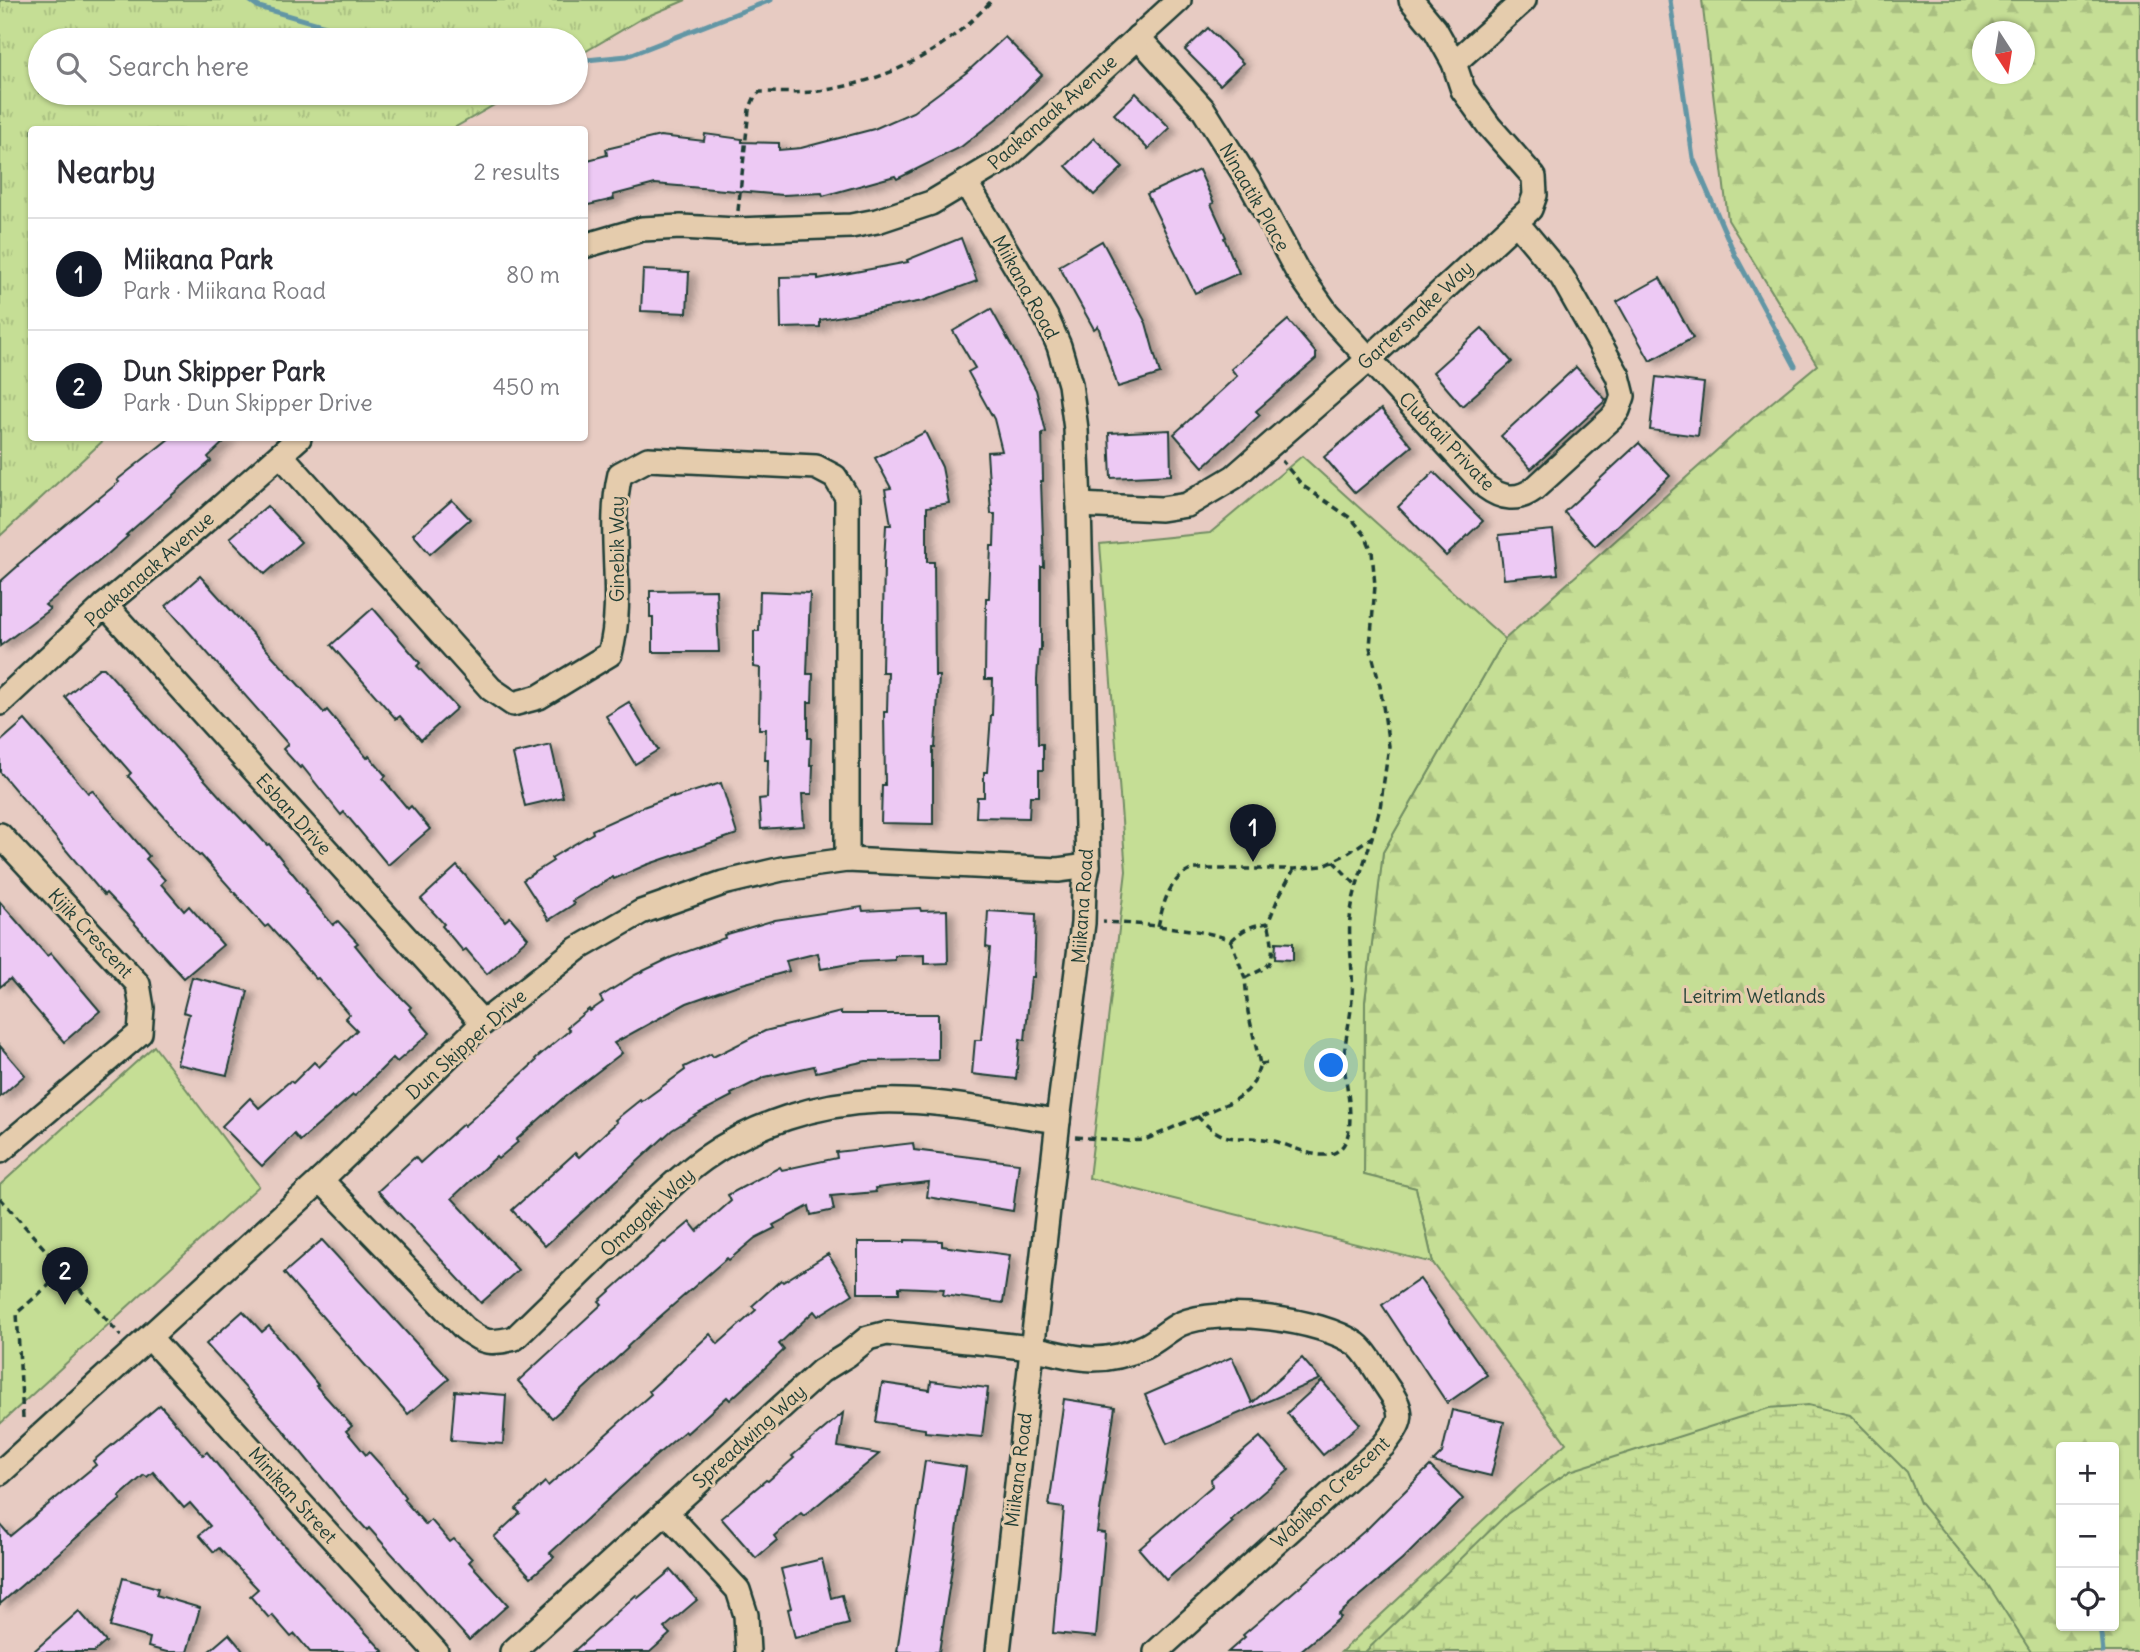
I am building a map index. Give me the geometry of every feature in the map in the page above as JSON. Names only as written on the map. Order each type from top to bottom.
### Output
[{"type":"street","name":"Paakanaak Avenue","points":[[588,245],[642,229],[823,229],[877,221],[931,203],[1006,158],[1179,0]]},
{"type":"street","name":"Gartersnake Way","points":[[1079,506],[1161,509],[1187,505],[1234,478],[1369,359],[1530,209],[1535,195],[1534,177],[1489,126],[1463,90],[1454,63],[1435,29],[1411,0]]},
{"type":"street","points":[[1454,63],[1524,0]]},
{"type":"street","name":"Ninaatik Place","points":[[1138,37],[1203,109],[1251,185],[1296,269],[1327,313],[1369,359]]},
{"type":"street","name":"Miikana Road","points":[[966,183],[1029,287],[1059,346],[1070,384],[1076,429],[1079,506],[1088,866],[998,1652]]},
{"type":"street","name":"Clubtail Private","points":[[1369,359],[1486,487],[1509,498],[1518,497],[1534,489],[1612,418],[1622,403],[1622,384],[1562,277],[1516,222]]},
{"type":"street","name":"Paakanaak Avenue","points":[[0,703],[105,605],[296,441]]},
{"type":"street","name":"Ginebik Way","points":[[281,455],[491,689],[513,704],[539,697],[610,654],[617,629],[615,496],[620,474],[648,459],[816,467],[835,477],[847,497],[847,860]]},
{"type":"street","name":"Esban Drive","points":[[105,605],[483,1023]]},
{"type":"street","name":"Kijik Crescent","points":[[0,835],[138,984],[142,1008],[140,1033],[0,1151]]},
{"type":"street","name":"Dun Skipper Drive","points":[[0,1473],[143,1345],[239,1252],[321,1180],[483,1023],[577,949],[641,912],[723,883],[782,869],[847,860],[1058,870],[1088,866]]},
{"type":"street","name":"Omagaki Way","points":[[321,1180],[464,1328],[487,1343],[515,1338],[670,1186],[705,1158],[751,1132],[794,1115],[853,1103],[880,1101],[937,1104],[1057,1129]]},
{"type":"street","name":"Wabikon Crescent","points":[[1033,1349],[1077,1359],[1118,1356],[1146,1347],[1181,1324],[1211,1316],[1243,1315],[1329,1329],[1358,1345],[1396,1401],[1401,1413],[1398,1426],[1383,1446],[1156,1652]]},
{"type":"street","name":"Spreadwing Way","points":[[512,1652],[821,1371],[868,1338],[887,1333],[1033,1349]]},
{"type":"street","name":"Minikan Street","points":[[143,1345],[436,1652]]},
{"type":"street","points":[[666,1511],[738,1590],[746,1615],[748,1652]]},
{"type":"path","points":[[736,230],[749,110],[755,96],[760,92],[819,91],[876,78],[907,67],[936,49],[992,0]]},
{"type":"path","points":[[1196,1116],[1215,1133],[1232,1139],[1268,1140],[1319,1155],[1341,1149],[1349,1122],[1344,1064],[1352,997],[1350,921],[1356,886],[1384,788],[1389,746],[1380,686],[1370,647],[1375,586],[1372,551],[1359,527],[1339,509],[1303,486],[1269,446]]},
{"type":"path","points":[[1158,926],[1173,882],[1193,869],[1294,869],[1322,866],[1371,837]]},
{"type":"path","points":[[1333,861],[1356,886]]},
{"type":"path","points":[[1245,978],[1266,967],[1271,961],[1268,922],[1294,869]]},
{"type":"path","points":[[1231,941],[1251,925],[1268,922]]},
{"type":"path","points":[[1057,1129],[1138,1141],[1233,1101],[1247,1091],[1258,1073],[1260,1064],[1248,1012],[1245,978],[1231,941],[1219,935],[1158,926],[1083,923]]},
{"type":"path","points":[[1260,1064],[1271,1063]]},
{"type":"path","points":[[0,1198],[65,1271],[143,1345]]},
{"type":"path","points":[[23,1418],[18,1313],[65,1271]]},
{"type":"green space","points":[[0,0],[686,0],[641,19],[588,50],[588,28],[28,28],[28,105],[494,105],[457,126],[28,126],[28,441],[103,441],[0,536]]},
{"type":"green space","name":"Leitrim Wetlands","points":[[1702,0],[2140,0],[2140,1652],[1341,1652],[1566,1443],[1433,1263],[1416,1188],[1364,1175],[1365,1001],[1383,852],[1505,639],[1753,418],[1817,365],[1728,220]]},
{"type":"green space","points":[[1302,456],[1505,639],[1383,852],[1365,1001],[1364,1175],[1416,1188],[1433,1263],[1089,1178],[1126,871],[1100,544],[1210,533]]},
{"type":"green space","points":[[154,1046],[259,1186],[0,1424],[0,1185]]},
{"type":"green space","points":[[1808,1405],[1850,1415],[1907,1472],[1920,1503],[1988,1585],[2031,1652],[1365,1652],[1507,1514],[1570,1471],[1769,1408]]},
{"type":"building","points":[[1208,28],[1243,63],[1220,85],[1185,50]]},
{"type":"building","points":[[1005,37],[1042,75],[1006,111],[961,147],[897,179],[895,176],[823,196],[822,193],[783,195],[655,184],[613,195],[614,199],[588,205],[588,160],[607,155],[606,149],[660,136],[704,141],[705,134],[742,139],[742,142],[779,143],[779,150],[801,148],[874,129],[913,112],[967,72]]},
{"type":"building","points":[[1136,93],[1170,128],[1148,149],[1114,114]]},
{"type":"building","points":[[1094,138],[1123,167],[1094,195],[1066,166]]},
{"type":"building","points":[[1199,170],[1239,273],[1195,293],[1147,194]]},
{"type":"building","points":[[961,238],[977,281],[923,301],[820,320],[820,327],[781,328],[780,277],[818,276],[818,279],[908,262],[907,260]]},
{"type":"building","points":[[1102,241],[1146,323],[1160,374],[1118,387],[1098,326],[1094,329],[1059,266]]},
{"type":"building","points":[[643,270],[689,272],[687,313],[641,311]]},
{"type":"building","points":[[1660,278],[1693,338],[1650,361],[1617,302]]},
{"type":"building","points":[[991,309],[1036,390],[1046,432],[1042,433],[1044,567],[1041,567],[1041,650],[1037,679],[1038,744],[1043,744],[1043,770],[1039,770],[1039,796],[1030,796],[1029,818],[976,817],[977,797],[984,797],[984,772],[987,772],[992,715],[993,679],[985,679],[986,598],[989,598],[995,514],[991,514],[987,452],[1002,451],[994,419],[968,372],[975,368],[953,331]]},
{"type":"building","points":[[1288,320],[1316,353],[1316,359],[1256,411],[1260,415],[1203,467],[1174,434],[1237,376],[1231,369]]},
{"type":"building","points":[[1482,328],[1512,362],[1462,406],[1433,372]]},
{"type":"building","points":[[1576,367],[1606,400],[1531,469],[1501,436]]},
{"type":"building","points":[[1656,377],[1704,383],[1698,436],[1650,430]]},
{"type":"building","points":[[1381,409],[1412,446],[1355,493],[1324,457]]},
{"type":"building","points":[[1170,430],[1171,475],[1111,478],[1109,433]]},
{"type":"building","points":[[925,432],[942,467],[949,503],[927,507],[927,562],[934,562],[935,676],[939,676],[933,748],[933,824],[881,823],[882,785],[885,785],[884,712],[887,712],[888,672],[882,672],[884,562],[886,525],[891,525],[885,489],[891,488],[875,458]]},
{"type":"building","points":[[166,441],[225,441],[208,457],[211,461],[108,554],[45,605],[50,609],[0,646],[0,582],[119,482],[117,480]]},
{"type":"building","points":[[1639,443],[1670,476],[1595,546],[1564,512]]},
{"type":"building","points":[[1434,472],[1483,521],[1446,556],[1398,507]]},
{"type":"building","points":[[452,500],[470,519],[430,554],[413,534]]},
{"type":"building","points":[[267,506],[301,542],[265,574],[230,538]]},
{"type":"building","points":[[1553,530],[1558,574],[1504,579],[1499,535]]},
{"type":"building","points":[[200,576],[324,713],[327,710],[367,758],[369,756],[386,776],[383,779],[408,809],[411,806],[430,829],[388,865],[344,812],[341,815],[302,766],[300,768],[283,749],[288,744],[166,606]]},
{"type":"building","points":[[716,590],[719,652],[653,652],[650,591]]},
{"type":"building","points":[[760,591],[810,593],[807,674],[813,674],[812,702],[808,702],[808,738],[811,738],[810,765],[813,765],[812,794],[802,794],[804,826],[761,829],[759,799],[767,798],[768,760],[765,760],[766,729],[759,729],[760,668],[754,667],[754,631],[759,631]]},
{"type":"building","points":[[373,608],[420,663],[417,666],[457,708],[421,740],[400,716],[396,719],[331,645]]},
{"type":"building","points":[[99,668],[104,668],[223,800],[267,845],[269,844],[333,925],[338,921],[358,943],[355,945],[380,976],[411,1007],[409,1009],[430,1033],[397,1062],[393,1058],[355,1096],[300,1141],[294,1134],[262,1166],[222,1126],[250,1098],[259,1108],[290,1081],[293,1083],[314,1062],[319,1067],[357,1030],[345,1018],[349,1014],[318,978],[316,979],[268,925],[265,927],[201,855],[199,856],[128,776],[131,773],[65,697]]},
{"type":"building","points":[[629,702],[658,750],[635,764],[606,716]]},
{"type":"building","points":[[25,720],[88,793],[92,790],[149,856],[146,859],[165,880],[161,884],[184,911],[189,906],[223,945],[184,978],[106,893],[104,895],[0,772],[0,742]]},
{"type":"building","points":[[551,745],[563,797],[525,806],[513,754]]},
{"type":"building","points":[[721,783],[737,834],[646,865],[614,879],[613,877],[572,901],[574,904],[549,920],[523,880],[553,861],[551,858],[593,833],[592,830],[673,796]]},
{"type":"building","points":[[457,866],[505,921],[510,917],[528,938],[487,974],[466,949],[463,951],[442,926],[444,924],[421,899]]},
{"type":"building","points":[[0,902],[47,956],[51,953],[100,1011],[64,1042],[10,979],[0,987]]},
{"type":"building","points":[[862,907],[863,911],[920,908],[921,911],[947,910],[948,963],[924,964],[924,955],[895,956],[895,960],[859,962],[821,969],[818,953],[786,961],[789,971],[687,1003],[614,1043],[622,1053],[562,1099],[516,1140],[518,1142],[498,1159],[496,1157],[452,1198],[518,1270],[481,1303],[378,1191],[415,1157],[420,1163],[463,1124],[464,1126],[570,1030],[567,1027],[589,1009],[590,1011],[603,1002],[600,997],[635,975],[672,957],[725,938],[724,935],[775,920]]},
{"type":"building","points":[[988,911],[1036,914],[1034,977],[1031,977],[1025,1040],[1020,1039],[1016,1079],[972,1074],[975,1040],[981,1040],[986,990],[990,948],[986,947]]},
{"type":"building","points":[[1276,942],[1293,943],[1293,960],[1275,959]]},
{"type":"building","points":[[192,977],[248,991],[227,1075],[177,1064],[189,1014],[183,1012]]},
{"type":"building","points":[[841,1012],[938,1014],[938,1060],[866,1061],[816,1072],[814,1066],[765,1077],[672,1130],[545,1246],[512,1210],[575,1153],[579,1157],[617,1122],[615,1120],[685,1070],[684,1067],[711,1054],[713,1057],[765,1031]]},
{"type":"building","points":[[0,1046],[25,1075],[0,1097]]},
{"type":"building","points":[[913,1143],[914,1150],[1019,1163],[1013,1211],[927,1197],[929,1182],[875,1188],[876,1192],[831,1196],[834,1210],[811,1215],[809,1206],[773,1225],[775,1228],[755,1238],[729,1260],[727,1258],[552,1418],[518,1381],[602,1304],[599,1301],[664,1242],[690,1222],[697,1231],[731,1201],[728,1195],[780,1167],[782,1170],[837,1158],[836,1152]]},
{"type":"building","points":[[322,1240],[449,1379],[408,1414],[284,1273]]},
{"type":"building","points":[[942,1241],[942,1246],[1010,1255],[1003,1303],[943,1295],[944,1289],[899,1287],[899,1293],[858,1293],[858,1242]]},
{"type":"building","points":[[828,1254],[853,1294],[818,1316],[814,1311],[779,1344],[784,1350],[730,1400],[727,1397],[687,1433],[685,1431],[652,1459],[550,1553],[554,1557],[531,1577],[494,1537],[520,1513],[516,1509],[545,1482],[548,1486],[651,1394],[649,1391],[710,1334],[718,1344],[756,1310],[752,1306],[781,1280],[783,1282]]},
{"type":"building","points":[[1420,1279],[1487,1375],[1447,1403],[1382,1305]]},
{"type":"building","points":[[243,1311],[262,1332],[269,1326],[318,1385],[316,1386],[352,1426],[346,1431],[366,1455],[369,1452],[387,1472],[405,1497],[403,1499],[426,1525],[431,1520],[450,1542],[454,1539],[472,1559],[469,1562],[508,1605],[469,1640],[369,1528],[367,1530],[346,1507],[278,1424],[206,1344]]},
{"type":"building","points":[[1232,1357],[1252,1403],[1302,1358],[1320,1379],[1167,1444],[1145,1395]]},
{"type":"building","points":[[931,1381],[988,1388],[982,1437],[925,1432],[925,1429],[876,1422],[882,1383],[930,1390]]},
{"type":"building","points":[[1322,1381],[1360,1424],[1323,1455],[1287,1413]]},
{"type":"building","points":[[455,1391],[506,1395],[503,1444],[451,1440]]},
{"type":"building","points":[[1064,1399],[1115,1407],[1097,1532],[1105,1533],[1096,1637],[1053,1633],[1064,1508],[1049,1506]]},
{"type":"building","points":[[160,1405],[203,1455],[207,1452],[276,1537],[384,1652],[310,1652],[295,1634],[291,1637],[272,1615],[269,1618],[250,1596],[258,1589],[219,1548],[214,1552],[199,1535],[210,1526],[190,1503],[184,1508],[153,1472],[147,1477],[144,1475],[119,1497],[121,1499],[0,1604],[0,1524],[10,1536],[96,1465],[93,1461]]},
{"type":"building","points":[[1452,1410],[1504,1422],[1491,1476],[1433,1462],[1442,1453]]},
{"type":"building","points":[[843,1413],[838,1447],[879,1454],[804,1516],[801,1513],[774,1536],[777,1540],[756,1558],[721,1518],[768,1481],[794,1458],[792,1456]]},
{"type":"building","points":[[1260,1437],[1289,1470],[1166,1580],[1139,1549],[1212,1486],[1211,1479]]},
{"type":"building","points":[[925,1461],[966,1467],[951,1575],[939,1652],[897,1652]]},
{"type":"building","points":[[1430,1466],[1463,1499],[1402,1560],[1338,1615],[1341,1617],[1299,1652],[1228,1652],[1245,1637],[1243,1635],[1368,1528]]},
{"type":"building","points":[[822,1559],[831,1598],[842,1595],[849,1624],[795,1638],[781,1569]]},
{"type":"building","points":[[671,1570],[697,1600],[664,1628],[670,1634],[650,1652],[573,1652],[636,1595],[638,1598]]},
{"type":"building","points":[[123,1578],[158,1588],[156,1595],[200,1608],[187,1652],[167,1652],[148,1647],[150,1638],[110,1627]]},
{"type":"building","points":[[79,1611],[106,1642],[94,1652],[33,1652]]},
{"type":"building","points":[[229,1634],[244,1652],[208,1652]]},
{"type":"waterway","points":[[249,0],[259,7],[332,28]]},
{"type":"waterway","points":[[588,60],[627,56],[771,0]]},
{"type":"waterway","points":[[1670,0],[1693,158],[1735,255],[1795,366]]},
{"type":"waterway","points":[[2101,1631],[2103,1652]]},
{"type":"place","name":"Miikana Park","points":[[1253,862]]},
{"type":"place","name":"Dun Skipper Park","points":[[65,1305]]}]
